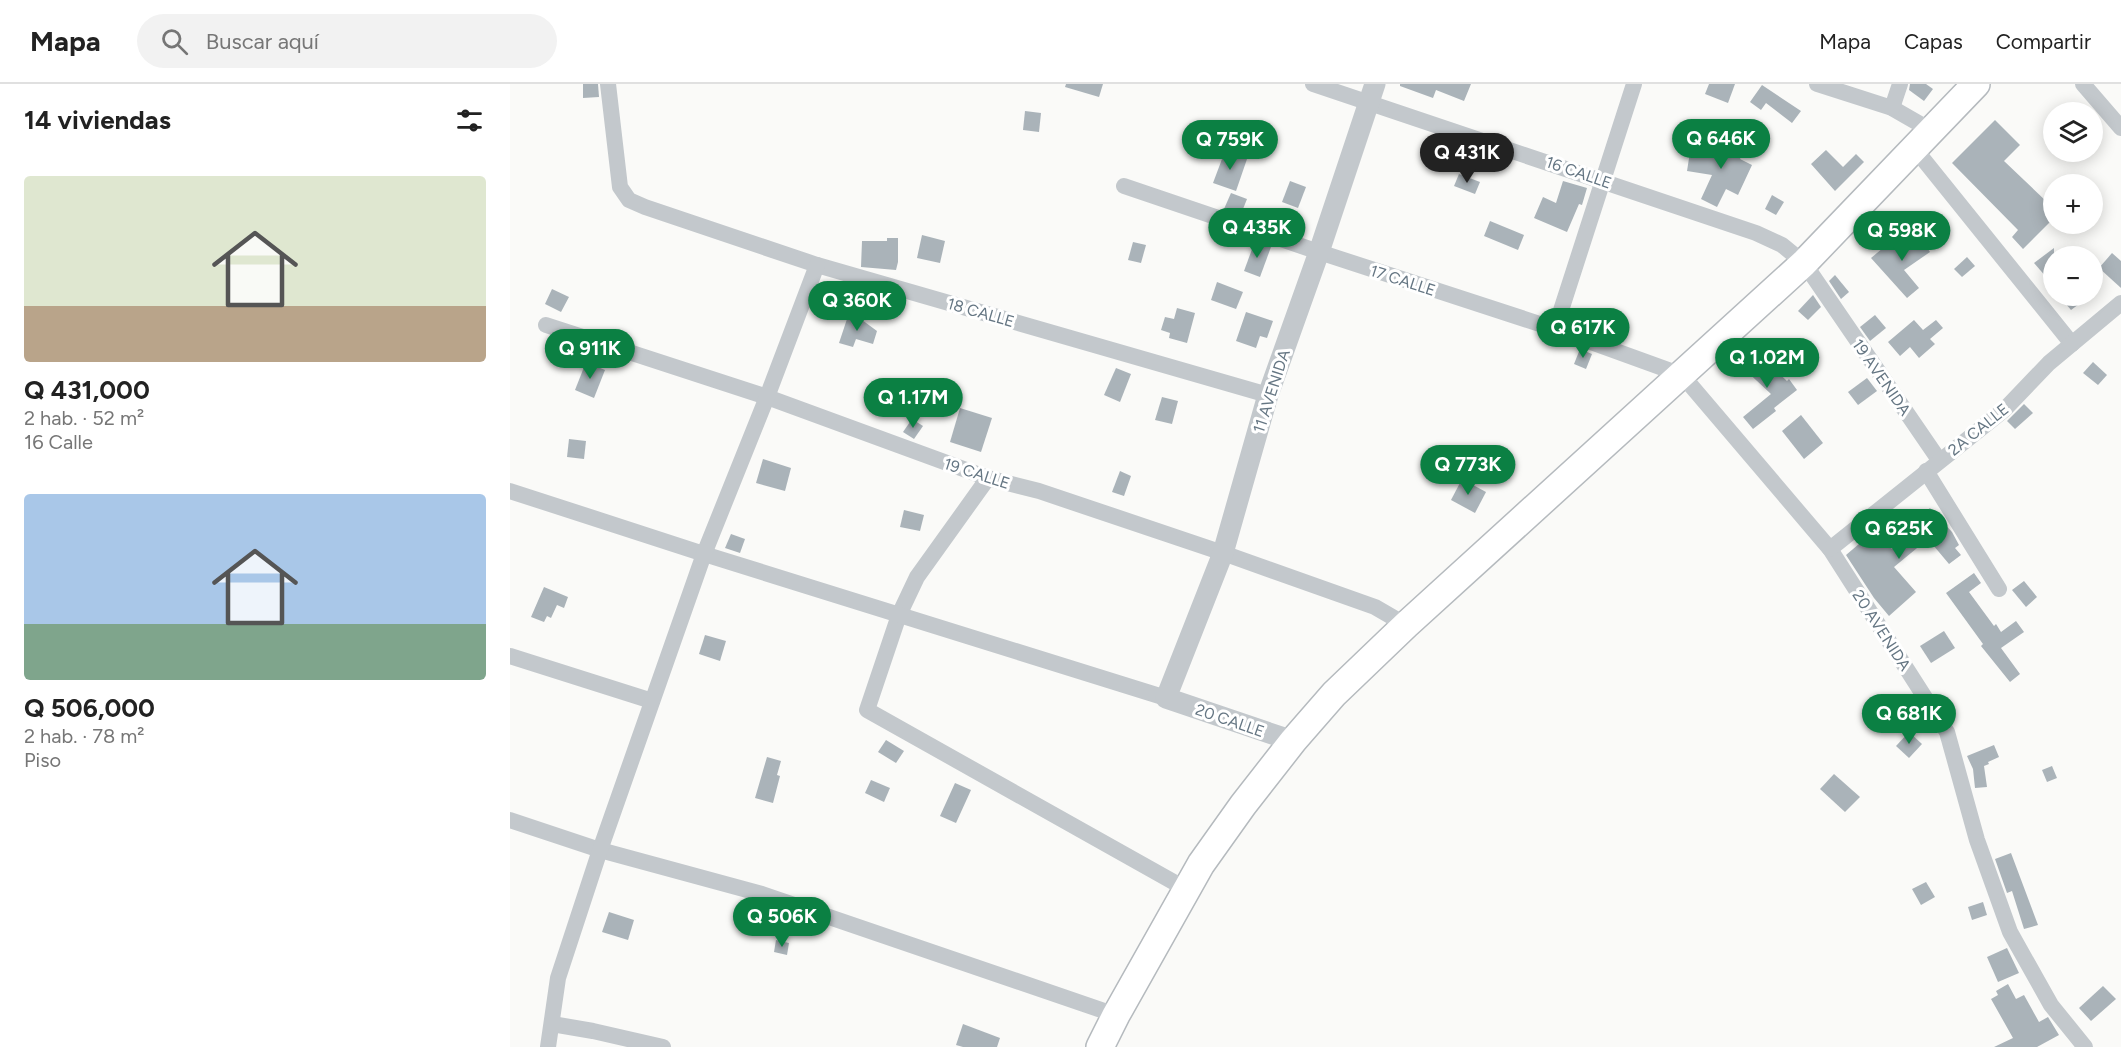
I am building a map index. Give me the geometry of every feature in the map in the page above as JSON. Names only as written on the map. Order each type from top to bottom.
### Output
[{"type":"main road","points":[[1100,1047],[1200,864],[1293,741],[1334,694],[1406,625],[1804,263],[1976,84]]},
{"type":"street","name":"18 CALLE","points":[[608,84],[620,187],[629,200],[817,265],[1268,395]]},
{"type":"street","name":"16 CALLE","points":[[1313,84],[1372,93],[1603,180],[1756,232],[1782,245],[1804,263]]},
{"type":"street","points":[[1556,329],[1634,84]]},
{"type":"street","points":[[1817,84],[1892,108],[1923,140],[2072,344]]},
{"type":"street","points":[[1892,108],[1900,84]]},
{"type":"street","points":[[2083,84],[2121,128]]},
{"type":"street","name":"11 AVENIDA","points":[[1166,698],[1223,553],[1268,395],[1372,93]]},
{"type":"street","name":"17 CALLE","points":[[1124,186],[1556,329],[1682,375]]},
{"type":"street","name":"19 AVENIDA","points":[[1804,263],[1933,466],[1999,589]]},
{"type":"street","points":[[548,1047],[558,978],[600,850],[704,555],[817,265]]},
{"type":"street","name":"2A CALLE","points":[[1830,549],[2004,410],[2049,363],[2121,303]]},
{"type":"street","name":"19 CALLE","points":[[546,325],[767,397],[988,478],[1039,491],[1223,553],[1375,607],[1406,625]]},
{"type":"street","name":"20 AVENIDA","points":[[1682,375],[1830,549],[1947,732],[1977,840],[2010,932],[2051,1005],[2085,1047]]},
{"type":"street","points":[[988,478],[917,577],[898,615],[867,710],[1186,889]]},
{"type":"street","points":[[510,491],[704,555],[1166,698]]},
{"type":"street","points":[[510,656],[652,700]]},
{"type":"street","name":"20 CALLE","points":[[1166,698],[1293,741]]},
{"type":"street","points":[[510,820],[600,850],[762,894],[1116,1015]]},
{"type":"street","points":[[552,1024],[663,1047]]},
{"type":"building","points":[[583,84],[598,84],[599,97],[583,98]]},
{"type":"building","points":[[1066,84],[1103,84],[1099,97],[1065,87]]},
{"type":"building","points":[[1400,84],[1471,84],[1464,101],[1436,90],[1433,98],[1400,86]]},
{"type":"building","points":[[1709,84],[1735,84],[1728,103],[1705,94]]},
{"type":"building","points":[[1910,84],[1926,84],[1933,89],[1924,101],[1909,90]]},
{"type":"building","points":[[1762,85],[1801,111],[1792,123],[1766,103],[1761,110],[1750,102]]},
{"type":"building","points":[[1025,111],[1041,113],[1039,132],[1023,130]]},
{"type":"building","points":[[1995,120],[2020,145],[2004,161],[2043,198],[2043,229],[2023,249],[2012,237],[2018,230],[1952,163]]},
{"type":"building","points":[[1730,139],[1746,147],[1740,159],[1752,165],[1738,195],[1726,189],[1717,207],[1701,199],[1712,175],[1687,171],[1690,152],[1710,155],[1711,158],[1723,141],[1729,142]]},
{"type":"building","points":[[1826,150],[1843,167],[1856,154],[1864,162],[1835,191],[1811,164]]},
{"type":"building","points":[[1225,151],[1247,159],[1236,191],[1213,183]]},
{"type":"building","points":[[1459,174],[1480,182],[1475,194],[1454,186]]},
{"type":"building","points":[[1290,181],[1306,187],[1298,208],[1282,202]]},
{"type":"building","points":[[1563,181],[1587,188],[1582,205],[1579,204],[1567,232],[1534,218],[1543,197],[1556,203]]},
{"type":"building","points":[[1231,193],[1247,199],[1241,214],[1224,209]]},
{"type":"building","points":[[1772,195],[1784,202],[1776,215],[1765,209]]},
{"type":"building","points":[[1490,221],[1524,235],[1518,250],[1484,236]]},
{"type":"building","points":[[1916,232],[1930,252],[1904,270],[1919,288],[1907,298],[1871,258],[1889,243],[1893,248]]},
{"type":"building","points":[[922,235],[945,241],[940,263],[917,258]]},
{"type":"building","points":[[887,238],[898,238],[896,270],[861,267],[862,241],[887,241]]},
{"type":"building","points":[[1255,241],[1271,247],[1260,277],[1244,271]]},
{"type":"building","points":[[1133,242],[1146,245],[1141,263],[1128,260]]},
{"type":"building","points":[[2112,253],[2121,261],[2121,288],[2103,272],[2103,263]]},
{"type":"building","points":[[2043,256],[2043,273],[2034,263]]},
{"type":"building","points":[[1967,257],[1975,266],[1962,277],[1954,269]]},
{"type":"building","points":[[1835,275],[1849,292],[1841,299],[1829,281]]},
{"type":"building","points":[[1217,282],[1243,292],[1236,309],[1211,300]]},
{"type":"building","points":[[552,289],[569,297],[561,312],[545,304]]},
{"type":"building","points":[[1813,295],[1821,307],[1808,320],[1798,311]]},
{"type":"building","points":[[1177,308],[1195,313],[1187,343],[1169,338],[1170,333],[1161,330],[1165,317],[1174,319]]},
{"type":"building","points":[[1246,312],[1273,321],[1267,338],[1260,336],[1256,348],[1236,341]]},
{"type":"building","points":[[1875,315],[1886,328],[1870,341],[1860,327]]},
{"type":"building","points":[[848,316],[862,320],[877,331],[873,344],[856,339],[853,347],[839,343]]},
{"type":"building","points":[[1914,320],[1923,330],[1936,320],[1943,328],[1930,339],[1935,344],[1919,358],[1910,347],[1900,356],[1888,342]]},
{"type":"building","points":[[1580,349],[1592,354],[1586,369],[1574,364]]},
{"type":"building","points":[[1756,352],[1787,381],[1789,379],[1797,390],[1753,429],[1743,417],[1771,394],[1742,367]]},
{"type":"building","points":[[586,362],[605,370],[594,398],[575,390]]},
{"type":"building","points":[[2093,362],[2107,375],[2098,385],[2083,373]]},
{"type":"building","points":[[1116,368],[1131,374],[1120,402],[1104,395]]},
{"type":"building","points":[[1867,378],[1877,391],[1858,405],[1848,392]]},
{"type":"building","points":[[1162,397],[1178,401],[1172,424],[1155,420]]},
{"type":"building","points":[[2024,404],[2033,413],[2015,429],[2007,421]]},
{"type":"building","points":[[960,408],[992,418],[981,452],[950,442]]},
{"type":"building","points":[[1801,415],[1823,443],[1804,459],[1782,431]]},
{"type":"building","points":[[912,419],[923,426],[914,439],[903,432]]},
{"type":"building","points":[[569,439],[586,441],[584,459],[567,457]]},
{"type":"building","points":[[763,459],[791,468],[785,491],[756,483]]},
{"type":"building","points":[[1120,471],[1131,476],[1124,496],[1112,492]]},
{"type":"building","points":[[1462,479],[1486,492],[1475,513],[1451,500]]},
{"type":"building","points":[[1930,508],[1952,532],[1959,545],[1955,548],[1961,555],[1949,564],[1928,539],[1894,567],[1916,592],[1889,616],[1874,598],[1846,555],[1866,538],[1869,543],[1880,534],[1892,549],[1916,529],[1911,523]]},
{"type":"building","points":[[904,510],[924,515],[920,531],[900,527]]},
{"type":"building","points":[[731,534],[745,539],[740,553],[725,548]]},
{"type":"building","points":[[1974,573],[1981,583],[1969,592],[1994,626],[1996,624],[2001,632],[2016,621],[2024,632],[2001,648],[2020,674],[2010,682],[1981,646],[1983,644],[1946,593]]},
{"type":"building","points":[[2024,581],[2037,597],[2026,607],[2012,590]]},
{"type":"building","points":[[544,587],[568,597],[564,608],[557,605],[551,618],[547,616],[544,622],[531,617]]},
{"type":"building","points":[[1944,631],[1955,648],[1931,663],[1920,646]]},
{"type":"building","points":[[705,635],[726,641],[720,661],[699,654]]},
{"type":"building","points":[[1909,732],[1922,744],[1909,758],[1896,746]]},
{"type":"building","points":[[886,740],[904,751],[896,763],[878,752]]},
{"type":"building","points":[[1994,745],[1999,757],[1984,766],[1987,787],[1975,788],[1973,769],[1967,756]]},
{"type":"building","points":[[767,757],[781,761],[777,775],[780,776],[773,803],[755,798]]},
{"type":"building","points":[[2052,766],[2057,778],[2047,782],[2042,770]]},
{"type":"building","points":[[1834,774],[1860,797],[1845,812],[1820,789]]},
{"type":"building","points":[[871,780],[890,788],[884,802],[865,793]]},
{"type":"building","points":[[955,783],[971,790],[956,823],[940,816]]},
{"type":"building","points":[[2011,853],[2038,925],[2024,929],[2012,891],[2007,893],[1995,859]]},
{"type":"building","points":[[1926,882],[1935,897],[1921,905],[1912,889]]},
{"type":"building","points":[[1983,902],[1987,915],[1972,920],[1968,907]]},
{"type":"building","points":[[609,912],[634,920],[628,940],[602,932]]},
{"type":"building","points":[[776,940],[789,943],[787,955],[774,952]]},
{"type":"building","points":[[2007,948],[2019,973],[1998,982],[1987,957]]},
{"type":"building","points":[[2008,984],[2016,999],[2024,995],[2039,1022],[2048,1017],[2059,1035],[2037,1047],[1994,1047],[2013,1038],[1991,999],[1998,995],[1996,991]]},
{"type":"building","points":[[2103,986],[2116,999],[2091,1021],[2079,1008]]},
{"type":"building","points":[[963,1024],[1000,1038],[997,1047],[956,1045]]}]
